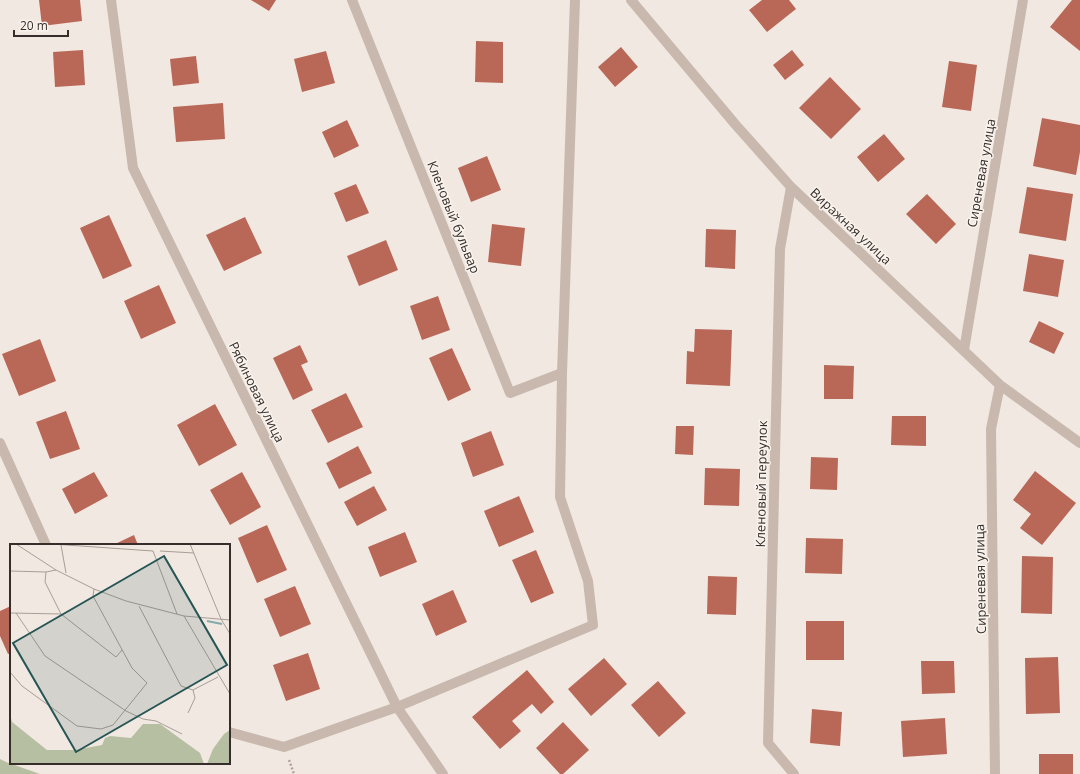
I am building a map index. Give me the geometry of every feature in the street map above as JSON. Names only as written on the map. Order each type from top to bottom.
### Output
[{"type":"street","name":"Рябиновая улица","points":[[112,0],[133,168],[397,707],[443,774]]},
{"type":"street","name":"Кленовый бульвар","points":[[352,0],[510,393],[562,373]]},
{"type":"street","points":[[230,732],[284,747],[397,707],[593,625],[588,580],[560,497],[562,373],[575,0]]},
{"type":"street","name":"Виражная улица","points":[[631,0],[735,124],[791,187],[1000,384],[1080,443]]},
{"type":"street","name":"Сиреневая улица","points":[[964,350],[1024,0]]},
{"type":"street","name":"Кленовый переулок","points":[[791,187],[780,249],[768,743],[794,774]]},
{"type":"street","name":"Сиреневая улица","points":[[995,774],[991,430],[1000,384]]},
{"type":"street","points":[[0,443],[46,544]]},
{"type":"green space","points":[[0,759],[40,774],[0,774]]},
{"type":"building","points":[[39,0],[80,0],[82,21],[42,26]]},
{"type":"building","points":[[251,0],[276,0],[269,11]]},
{"type":"building","points":[[762,0],[789,0],[796,9],[767,32],[749,10]]},
{"type":"building","points":[[1072,0],[1080,0],[1080,51],[1050,27]]},
{"type":"building","points":[[476,41],[503,42],[503,83],[475,82]]},
{"type":"building","points":[[621,47],[638,67],[615,87],[598,67]]},
{"type":"building","points":[[83,50],[85,85],[55,87],[53,52]]},
{"type":"building","points":[[792,50],[804,65],[785,80],[773,65]]},
{"type":"building","points":[[326,51],[335,83],[302,92],[294,59]]},
{"type":"building","points":[[196,56],[199,83],[173,86],[170,59]]},
{"type":"building","points":[[949,61],[977,65],[971,111],[942,107]]},
{"type":"building","points":[[830,77],[861,109],[831,139],[799,108]]},
{"type":"building","points":[[223,103],[225,139],[176,142],[173,107]]},
{"type":"building","points":[[1042,118],[1080,125],[1080,152],[1076,175],[1033,166]]},
{"type":"building","points":[[347,120],[359,146],[334,158],[322,132]]},
{"type":"building","points":[[884,134],[905,159],[878,182],[857,157]]},
{"type":"building","points":[[487,156],[501,190],[471,202],[458,168]]},
{"type":"building","points":[[356,184],[369,213],[346,222],[334,193]]},
{"type":"building","points":[[1027,187],[1073,194],[1066,241],[1019,233]]},
{"type":"building","points":[[927,194],[956,224],[936,244],[906,214]]},
{"type":"building","points":[[109,215],[132,266],[103,279],[80,228]]},
{"type":"building","points":[[245,217],[262,253],[224,271],[206,235]]},
{"type":"building","points":[[492,224],[525,228],[521,266],[488,262]]},
{"type":"building","points":[[706,229],[736,230],[735,269],[705,267]]},
{"type":"building","points":[[386,240],[398,270],[359,286],[347,256]]},
{"type":"building","points":[[1029,254],[1064,260],[1058,297],[1023,291]]},
{"type":"building","points":[[159,285],[176,323],[141,339],[124,301]]},
{"type":"building","points":[[438,296],[450,330],[422,340],[410,306]]},
{"type":"building","points":[[1039,321],[1064,333],[1054,354],[1029,342]]},
{"type":"building","points":[[695,329],[732,330],[730,386],[686,384],[687,351],[694,352]]},
{"type":"building","points":[[40,339],[56,381],[19,396],[2,354]]},
{"type":"building","points":[[300,345],[308,362],[301,365],[313,390],[293,400],[273,358]]},
{"type":"building","points":[[452,348],[471,390],[448,401],[429,358]]},
{"type":"building","points":[[824,365],[854,366],[853,399],[824,399]]},
{"type":"building","points":[[346,393],[363,427],[328,443],[311,410]]},
{"type":"building","points":[[215,404],[237,445],[199,466],[177,425]]},
{"type":"building","points":[[66,411],[80,449],[50,459],[36,422]]},
{"type":"building","points":[[892,416],[926,416],[926,446],[891,445]]},
{"type":"building","points":[[676,426],[694,426],[693,455],[675,454]]},
{"type":"building","points":[[491,431],[504,465],[473,477],[461,443]]},
{"type":"building","points":[[358,446],[372,473],[339,489],[326,463]]},
{"type":"building","points":[[811,457],[838,458],[837,490],[810,489]]},
{"type":"building","points":[[705,468],[740,469],[739,506],[704,505]]},
{"type":"building","points":[[1035,471],[1076,503],[1042,545],[1020,528],[1031,514],[1013,500]]},
{"type":"building","points":[[94,472],[108,496],[75,514],[62,489]]},
{"type":"building","points":[[242,472],[261,507],[230,525],[210,490]]},
{"type":"building","points":[[374,486],[387,510],[357,526],[344,502]]},
{"type":"building","points":[[519,496],[534,532],[499,547],[484,511]]},
{"type":"building","points":[[267,525],[287,570],[257,583],[238,538]]},
{"type":"building","points":[[405,532],[417,562],[380,577],[368,547]]},
{"type":"building","points":[[134,535],[138,544],[115,544]]},
{"type":"building","points":[[806,538],[843,539],[842,574],[805,573]]},
{"type":"building","points":[[536,550],[554,593],[531,603],[512,560]]},
{"type":"building","points":[[1022,556],[1053,557],[1052,614],[1021,613]]},
{"type":"building","points":[[708,576],[737,577],[736,615],[707,614]]},
{"type":"building","points":[[295,586],[311,624],[280,637],[264,599]]},
{"type":"building","points":[[453,590],[467,622],[436,636],[422,604]]},
{"type":"building","points":[[10,606],[10,653],[8,654],[0,636],[0,611]]},
{"type":"building","points":[[806,621],[844,621],[844,660],[806,660]]},
{"type":"building","points":[[308,653],[320,689],[286,701],[273,665]]},
{"type":"building","points":[[1058,657],[1060,713],[1026,714],[1025,658]]},
{"type":"building","points":[[604,658],[627,684],[591,716],[568,689]]},
{"type":"building","points":[[921,661],[954,661],[955,693],[922,694]]},
{"type":"building","points":[[527,670],[554,702],[541,714],[532,704],[512,721],[521,731],[500,749],[472,717]]},
{"type":"building","points":[[658,681],[686,713],[659,737],[631,705]]},
{"type":"building","points":[[812,709],[842,712],[840,746],[810,743]]},
{"type":"building","points":[[945,718],[947,754],[903,757],[901,721]]},
{"type":"building","points":[[563,722],[589,750],[563,774],[560,774],[536,748]]},
{"type":"building","points":[[1039,754],[1073,754],[1073,774],[1039,774]]}]
